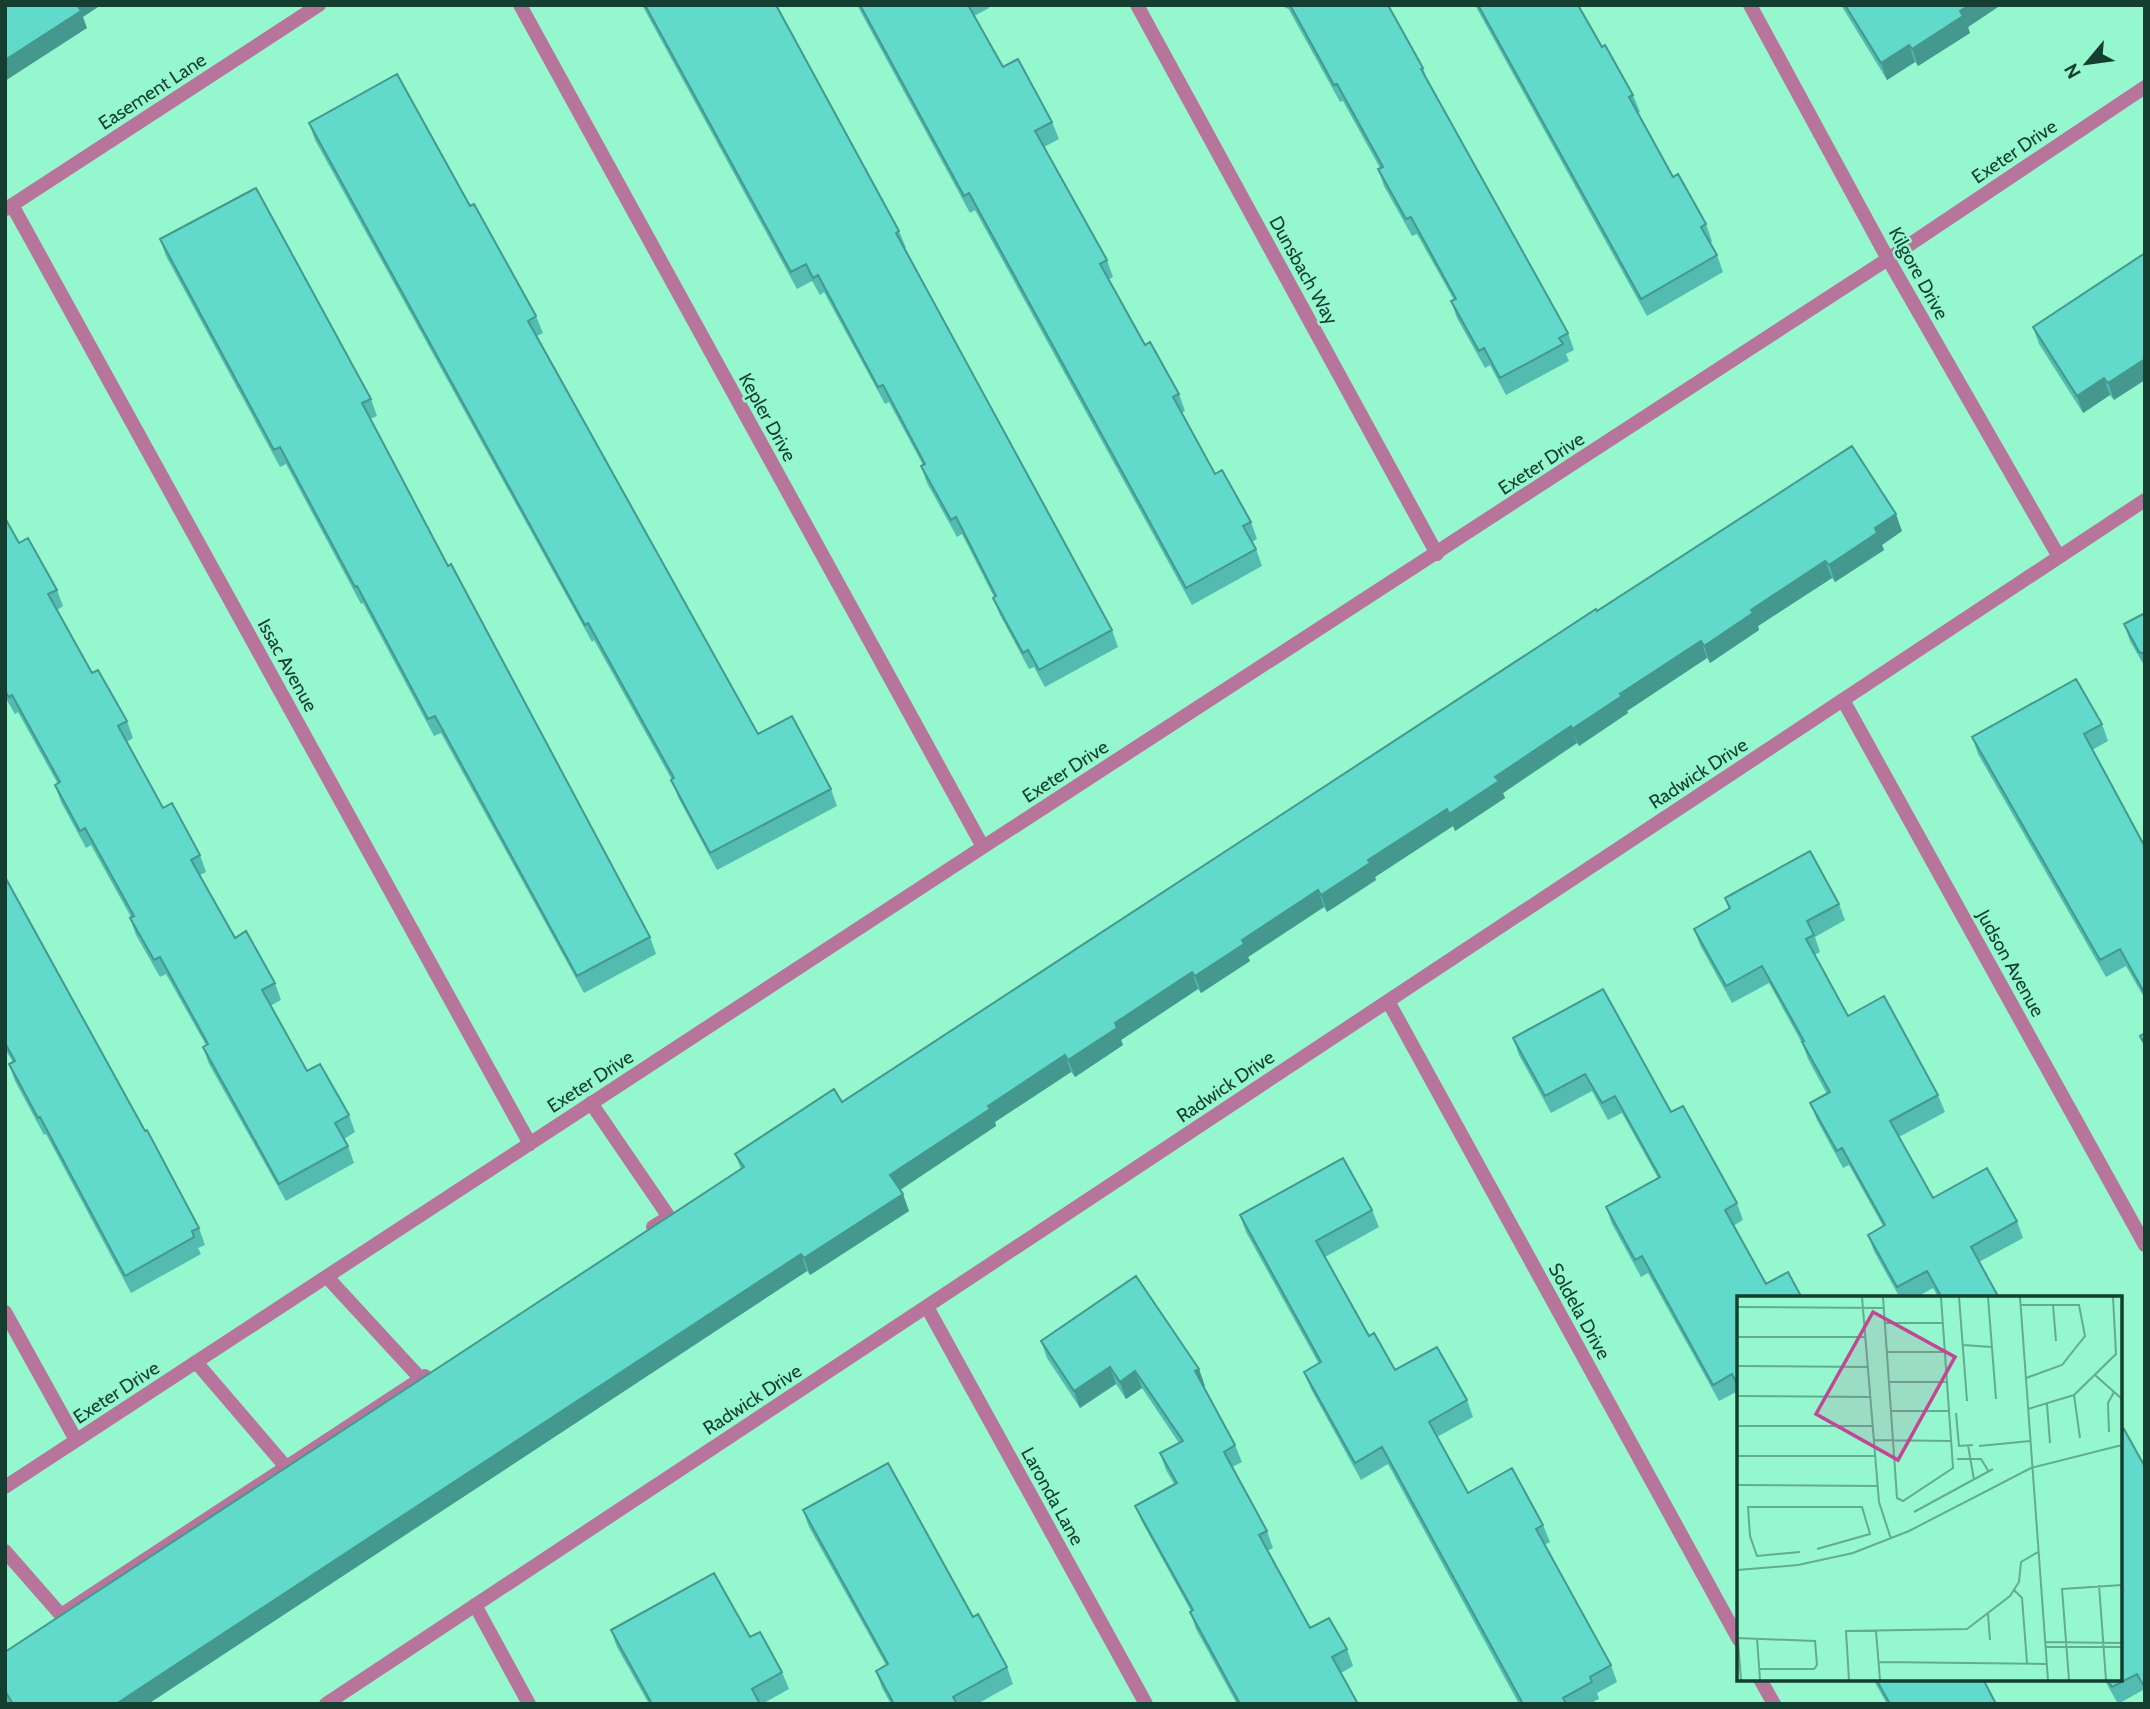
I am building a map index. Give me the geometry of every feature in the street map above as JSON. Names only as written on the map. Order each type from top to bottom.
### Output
[{"type":"street","name":"Easement Lane","points":[[8,208],[319,5]]},
{"type":"street","name":"Kepler Drive","points":[[520,5],[983,847]]},
{"type":"street","name":"Dunsbach Way","points":[[1137,5],[1437,554]]},
{"type":"street","name":"Kilgore Drive","points":[[1750,5],[1888,259],[2059,557]]},
{"type":"street","name":"Exeter Drive","points":[[5,1487],[1888,259],[2145,87]]},
{"type":"street","name":"Issac Avenue","points":[[8,208],[530,1144]]},
{"type":"street","name":"Radwick Drive","points":[[326,1704],[2145,500]]},
{"type":"street","name":"Judson Avenue","points":[[1843,700],[2145,1245]]},
{"type":"street","name":"Soldela Drive","points":[[1388,1001],[1737,1636]]},
{"type":"street","points":[[591,1103],[669,1217],[646,1232]]},
{"type":"street","points":[[5,1551],[61,1615],[427,1376],[327,1277]]},
{"type":"street","name":"Laronda Lane","points":[[927,1307],[1146,1704]]},
{"type":"street","points":[[5,1312],[76,1440]]},
{"type":"street","points":[[196,1362],[286,1467]]},
{"type":"street","points":[[475,1605],[529,1704]]},
{"type":"street","points":[[1761,1681],[1774,1704]]},
{"type":"building","points":[[5,5],[77,5],[81,11],[5,60]]},
{"type":"building","points":[[645,5],[776,5],[899,231],[896,233],[1112,630],[1039,670],[1028,650],[1023,653],[993,598],[996,596],[956,517],[951,520],[921,466],[925,464],[883,385],[878,387],[818,275],[813,278],[806,264],[791,272]]},
{"type":"building","points":[[860,5],[968,5],[1003,67],[1018,59],[1052,122],[1035,131],[1107,260],[1100,264],[1145,345],[1150,342],[1179,394],[1173,397],[1215,474],[1222,470],[1251,522],[1243,526],[1256,549],[1186,588],[969,193],[964,196]]},
{"type":"building","points":[[1290,5],[1388,5],[1568,333],[1559,338],[1563,344],[1500,378],[1484,348],[1479,351],[1451,301],[1456,299],[1411,217],[1406,219],[1378,169],[1383,167]]},
{"type":"building","points":[[1478,5],[1578,5],[1602,47],[1605,45],[1633,95],[1629,97],[1673,177],[1678,174],[1706,224],[1701,227],[1717,255],[1641,299]]},
{"type":"building","points":[[1845,5],[1969,5],[1960,11],[1963,16],[1912,49],[1909,45],[1881,63]]},
{"type":"building","points":[[397,74],[470,206],[474,204],[536,316],[528,321],[758,734],[792,716],[831,789],[710,853],[671,780],[674,778],[588,623],[585,625],[309,123]]},
{"type":"building","points":[[256,188],[371,399],[362,403],[650,937],[577,976],[435,716],[428,719],[280,447],[274,450],[160,239]]},
{"type":"building","points":[[2145,253],[2145,359],[2108,383],[2104,378],[2077,396],[2033,327]]},
{"type":"building","points":[[1852,446],[1896,514],[1875,528],[1877,533],[1829,565],[1825,561],[1751,610],[1753,613],[1704,646],[1701,641],[1572,729],[1571,726],[1495,777],[1499,781],[1449,814],[1447,809],[1368,860],[1370,863],[1321,895],[1318,890],[1242,940],[1244,944],[1195,976],[1192,972],[1115,1023],[1117,1028],[1068,1060],[1065,1055],[988,1106],[990,1109],[890,1175],[903,1194],[804,1258],[801,1254],[116,1704],[13,1704],[5,1691],[5,1652],[744,1167],[735,1154],[834,1089],[842,1102],[1596,609],[1597,611]]},
{"type":"building","points":[[5,518],[19,543],[28,538],[57,590],[48,594],[92,673],[98,670],[127,721],[118,726],[163,808],[172,803],[200,855],[191,860],[235,938],[246,931],[275,983],[262,990],[307,1071],[320,1064],[349,1115],[335,1123],[348,1146],[279,1184],[203,1047],[208,1044],[160,957],[154,960],[130,918],[134,916],[85,828],[80,831],[55,785],[60,782],[12,695],[9,697],[5,691]]},
{"type":"building","points":[[2145,613],[2145,654],[2139,652],[2124,624]]},
{"type":"building","points":[[2076,679],[2102,724],[2084,734],[2145,847],[2145,994],[2120,949],[2100,960],[1972,737]]},
{"type":"building","points":[[1810,851],[1839,904],[1807,921],[1814,935],[1806,939],[1848,1016],[1884,996],[1938,1095],[1890,1121],[1933,1198],[1987,1168],[2017,1221],[1971,1247],[1998,1296],[1941,1296],[1927,1271],[1897,1287],[1868,1235],[1885,1225],[1842,1148],[1837,1151],[1810,1103],[1830,1092],[1762,966],[1726,986],[1694,929],[1730,908],[1725,898]]},
{"type":"building","points":[[5,877],[199,1228],[192,1231],[194,1237],[125,1276],[9,1064],[15,1061],[5,1043]]},
{"type":"building","points":[[1603,989],[1671,1112],[1683,1106],[1737,1203],[1725,1210],[1766,1284],[1788,1272],[1801,1296],[1737,1296],[1736,1382],[1732,1374],[1713,1385],[1642,1256],[1635,1260],[1606,1207],[1660,1177],[1615,1096],[1602,1103],[1585,1074],[1545,1096],[1513,1038]]},
{"type":"building","points":[[1343,1158],[1372,1210],[1316,1241],[1369,1336],[1374,1333],[1395,1370],[1437,1347],[1467,1400],[1429,1422],[1468,1493],[1512,1468],[1543,1525],[1536,1529],[1611,1665],[1590,1677],[1592,1682],[1563,1698],[1566,1704],[1523,1704],[1382,1447],[1355,1463],[1304,1372],[1321,1362],[1240,1215]]},
{"type":"building","points":[[1136,1276],[1199,1369],[1195,1371],[1235,1445],[1224,1452],[1267,1531],[1259,1535],[1310,1628],[1329,1618],[1347,1649],[1332,1657],[1358,1704],[1240,1704],[1190,1612],[1193,1610],[1135,1506],[1177,1483],[1160,1453],[1183,1441],[1135,1371],[1120,1382],[1110,1367],[1074,1391],[1041,1341]]},
{"type":"building","points":[[2122,1430],[2145,1467],[2145,1688],[2137,1674],[2112,1687],[2108,1681],[2122,1681]]},
{"type":"building","points":[[888,1463],[973,1617],[978,1614],[1007,1667],[953,1697],[957,1704],[894,1704],[876,1671],[888,1664],[803,1510]]},
{"type":"building","points":[[714,1573],[750,1637],[760,1632],[782,1672],[752,1689],[760,1704],[652,1704],[611,1630]]},
{"type":"building","points":[[1877,1681],[1984,1681],[1996,1704],[1890,1704]]}]
